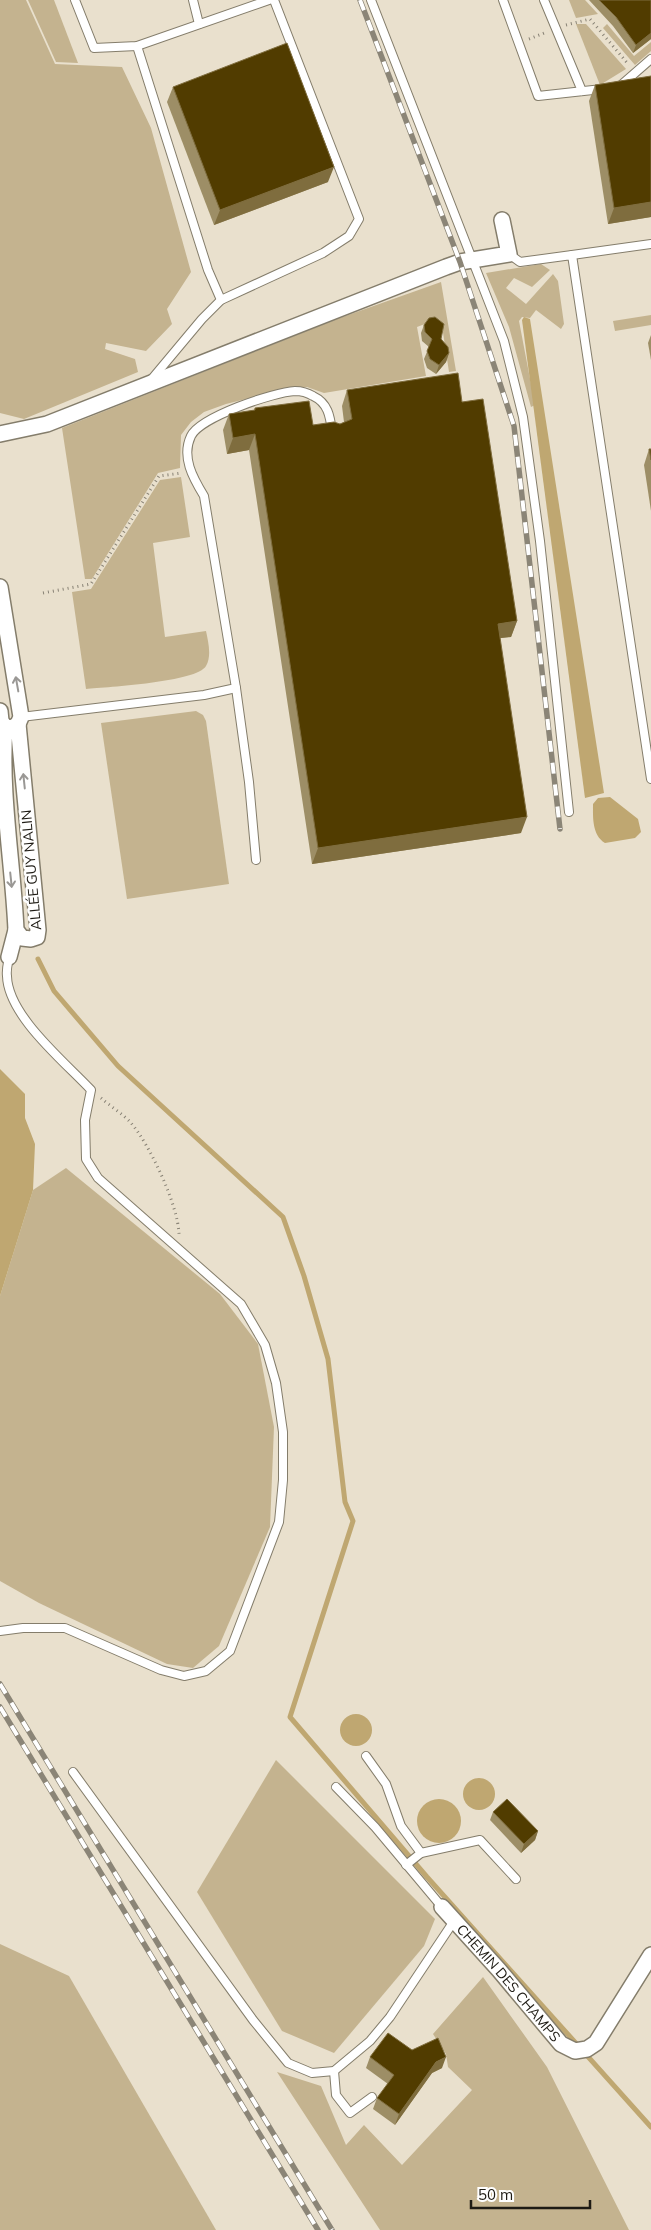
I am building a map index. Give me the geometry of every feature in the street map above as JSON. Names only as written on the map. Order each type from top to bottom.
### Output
[{"type":"street","points":[[0,434],[47,424],[446,267],[472,260],[509,254],[502,220]]},
{"type":"street","name":"ALLÉE GUY NALIN","points":[[0,587],[38,930],[37,937],[31,939],[22,938],[16,930],[4,806],[2,748],[15,723]]},
{"type":"street","name":"ALLÉE GUY NALIN","points":[[0,711],[1,721],[15,723]]},
{"type":"street","points":[[9,957],[16,930]]},
{"type":"street","name":"CHEMIN DES CHAMPS","points":[[442,1907],[561,2044],[575,2051],[587,2049],[596,2043],[651,1955]]},
{"type":"lane","points":[[76,0],[94,48],[136,46],[269,0]]},
{"type":"lane","points":[[193,0],[199,24]]},
{"type":"lane","points":[[148,384],[202,319],[221,300],[323,252],[349,236],[359,219],[274,0]]},
{"type":"lane","points":[[371,0],[504,341],[523,417],[540,542],[568,812]]},
{"type":"lane","points":[[503,0],[538,96],[619,87],[651,59]]},
{"type":"lane","points":[[544,0],[582,91]]},
{"type":"lane","points":[[136,46],[208,270],[221,300]]},
{"type":"lane","points":[[509,254],[520,262],[651,244]]},
{"type":"lane","points":[[572,255],[651,779]]},
{"type":"lane","points":[[256,860],[249,782],[236,688],[204,496],[189,472],[188,451],[190,438],[195,430],[204,422],[239,407],[286,393],[304,392],[315,396],[325,405],[330,414],[333,434]]},
{"type":"lane","points":[[15,723],[204,695],[236,688]]},
{"type":"lane","points":[[0,1631],[23,1628],[65,1628],[161,1670],[184,1676],[206,1671],[230,1651],[279,1522],[283,1480],[283,1432],[276,1383],[265,1345],[241,1304],[98,1178],[86,1159],[85,1120],[91,1090],[27,1023],[13,998],[7,977],[9,957]]},
{"type":"lane","points":[[366,1756],[386,1784],[402,1826],[421,1853]]},
{"type":"lane","points":[[73,1772],[253,2020],[288,2062],[312,2073],[334,2071],[370,2041],[390,2017],[454,1921]]},
{"type":"lane","points":[[336,1787],[374,1827],[442,1907]]},
{"type":"lane","points":[[406,1865],[421,1853],[480,1840],[516,1879]]},
{"type":"lane","points":[[334,2071],[336,2095],[350,2113],[372,2097]]},
{"type":"path","points":[[519,43],[576,21],[590,20],[636,73]]},
{"type":"path","points":[[43,593],[91,584],[159,476],[189,472]]},
{"type":"path","points":[[91,1090],[131,1123],[147,1150],[168,1189],[176,1213],[179,1250]]},
{"type":"shaded area","points":[[0,0],[26,0],[55,64],[122,67],[151,128],[191,272],[167,309],[172,324],[146,351],[106,343],[105,349],[135,359],[138,372],[24,419],[0,413]]},
{"type":"shaded area","points":[[28,0],[54,0],[78,63],[56,62]]},
{"type":"shaded area","points":[[569,0],[585,0],[598,14],[576,18]]},
{"type":"shaded area","points":[[576,24],[586,24],[626,69],[600,85]]},
{"type":"shaded area","points":[[607,24],[634,56],[651,42],[651,51],[635,65],[603,28]]},
{"type":"shaded area","points":[[541,264],[550,270],[532,287],[514,278],[506,288],[526,304],[553,274],[558,281],[564,324],[561,329],[536,310],[530,318],[522,317],[519,321],[535,405],[531,407],[509,327],[486,273]]},
{"type":"shaded area","points":[[441,282],[456,371],[449,372],[442,326],[430,322],[417,327],[426,376],[324,393],[307,387],[289,388],[226,404],[204,412],[191,422],[181,435],[180,468],[158,473],[92,579],[85,579],[62,428],[337,319]]},
{"type":"shaded area","points":[[651,315],[651,325],[615,331],[613,321]]},
{"type":"shaded area","points":[[524,317],[530,319],[604,793],[585,798],[522,320]]},
{"type":"shaded area","points":[[181,477],[190,537],[153,543],[165,637],[206,631],[209,648],[208,662],[199,671],[170,680],[86,689],[72,592],[91,589],[160,480]]},
{"type":"shaded area","points":[[196,711],[203,715],[206,721],[229,884],[127,899],[101,723]]},
{"type":"shaded area","points":[[610,797],[638,819],[641,832],[635,838],[605,843],[598,836],[594,826],[593,804],[598,798]]},
{"type":"shaded area","points":[[0,1069],[25,1094],[25,1118],[35,1144],[33,1190],[0,1296]]},
{"type":"shaded area","points":[[66,1168],[220,1294],[258,1344],[274,1427],[270,1527],[219,1646],[193,1668],[167,1664],[39,1603],[0,1581],[0,1296],[33,1190]]},
{"type":"shaded area","points":[[356,1714],[362,1715],[367,1719],[371,1724],[371,1736],[367,1741],[362,1745],[356,1746],[350,1745],[345,1741],[341,1736],[340,1730],[341,1724],[345,1719],[350,1715]]},
{"type":"shaded area","points":[[276,1760],[435,1919],[424,1946],[334,2053],[282,2031],[197,1892]]},
{"type":"shaded area","points":[[479,1778],[491,1782],[495,1794],[491,1806],[479,1810],[467,1806],[463,1794],[467,1782]]},
{"type":"shaded area","points":[[439,1799],[451,1803],[457,1809],[461,1821],[457,1833],[451,1839],[439,1843],[427,1839],[421,1833],[417,1821],[421,1809],[427,1803]]},
{"type":"shaded area","points":[[0,1944],[69,1976],[216,2230],[0,2230]]},
{"type":"shaded area","points":[[483,1977],[547,2067],[629,2230],[380,2230],[277,2072],[321,2086],[346,2145],[364,2125],[402,2165],[472,2090],[448,2067],[446,2054],[433,2034]]},
{"type":"building","points":[[599,0],[651,0],[651,33],[636,45],[616,17]]},
{"type":"building","points":[[287,43],[334,167],[220,210],[173,87]]},
{"type":"building","points":[[651,76],[651,202],[614,208],[595,85]]},
{"type":"building","points":[[435,317],[444,324],[441,339],[448,347],[449,353],[439,365],[430,359],[427,351],[432,339],[425,332],[424,325],[429,318]]},
{"type":"building","points":[[458,373],[462,402],[483,399],[517,621],[498,624],[527,817],[318,848],[255,434],[233,438],[229,414],[255,410],[255,408],[309,401],[313,425],[334,422],[340,424],[352,419],[347,390]]},
{"type":"building","points":[[507,1799],[538,1831],[524,1844],[493,1812]]},
{"type":"building","points":[[388,2033],[412,2050],[438,2038],[446,2057],[436,2062],[399,2114],[377,2098],[394,2075],[370,2057]]},
{"type":"waterway","points":[[38,959],[54,991],[118,1066],[283,1217],[304,1276],[328,1359],[345,1502],[353,1521],[290,1717],[427,1877],[651,2127]]},
{"type":"railway","points":[[360,0],[460,262],[514,426],[560,829]]},
{"type":"railway","points":[[0,1684],[332,2230]]},
{"type":"railway","points":[[0,1707],[318,2230]]}]
